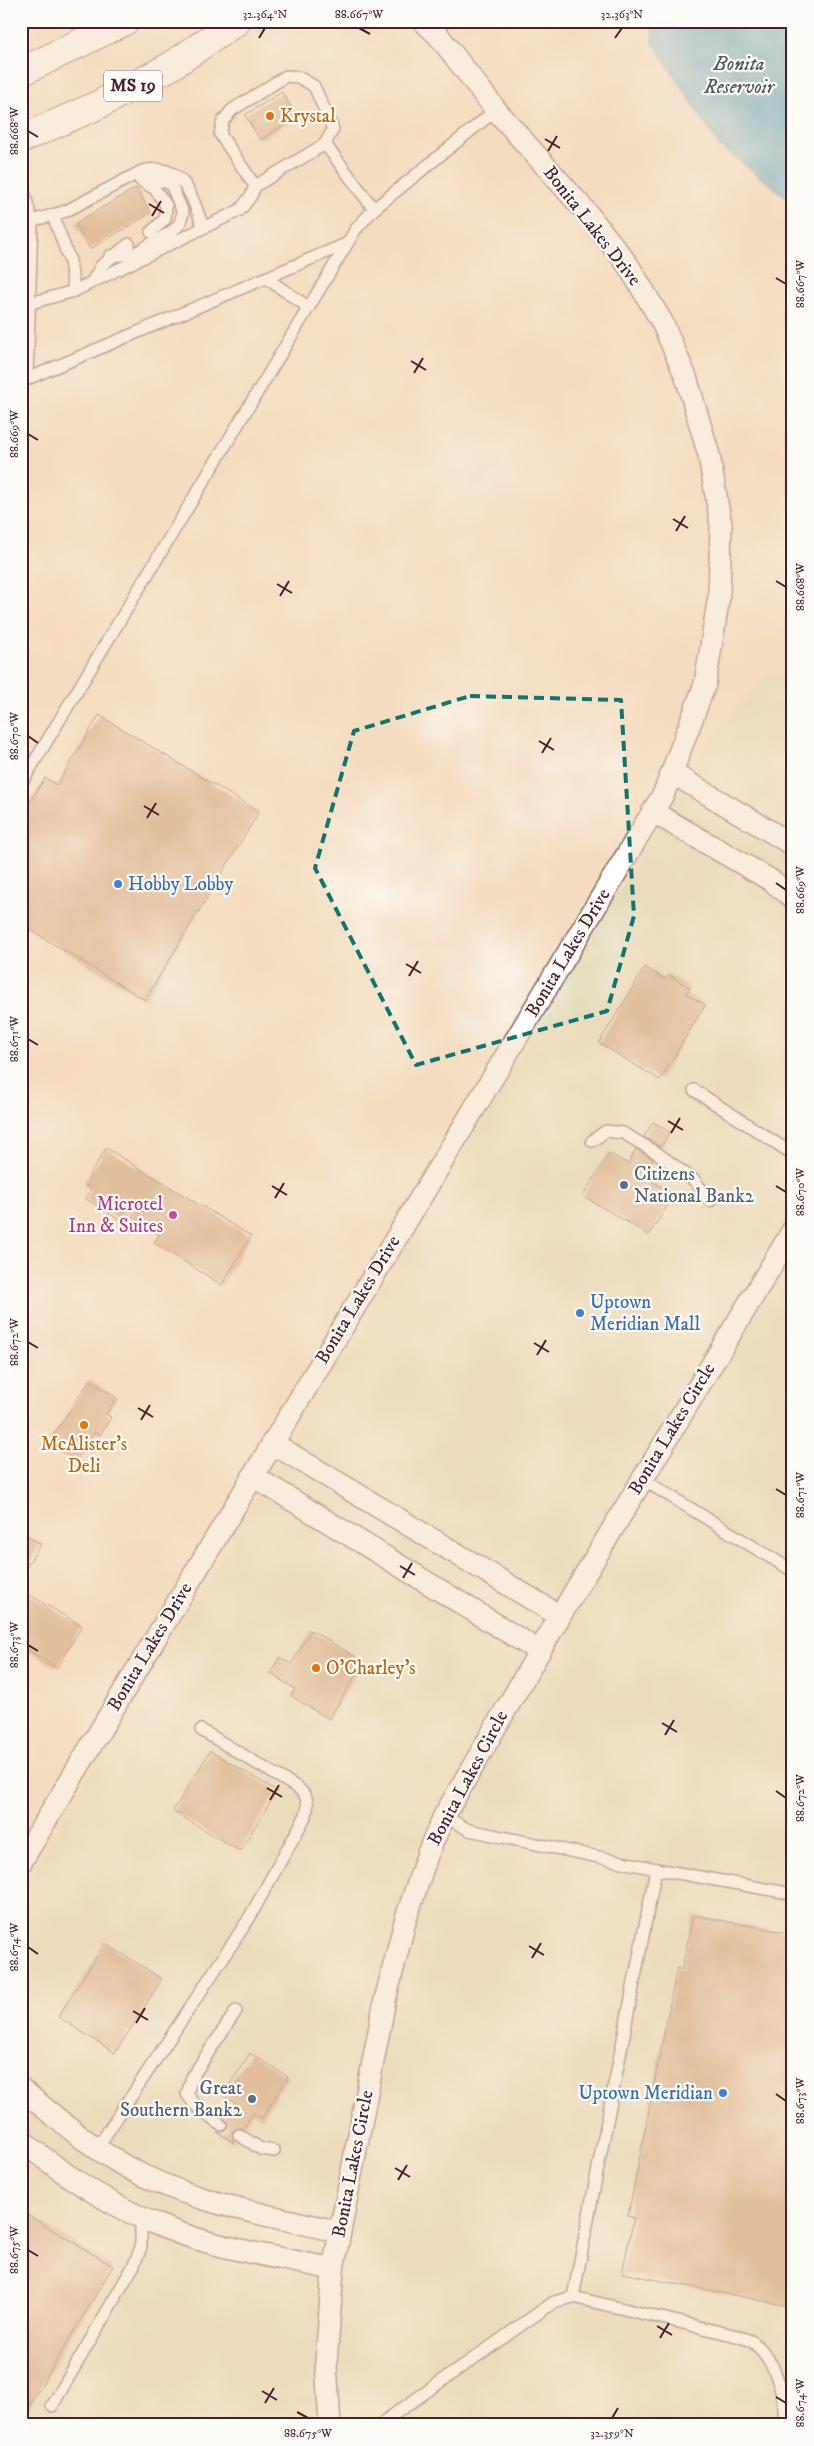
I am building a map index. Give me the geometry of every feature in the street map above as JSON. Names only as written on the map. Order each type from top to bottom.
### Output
[{"type":"main road","name":"MS 19","points":[[21,139],[98,105],[171,66],[237,21]]},
{"type":"main road","points":[[21,72],[119,23]]},
{"type":"street","name":"Bonita Lakes Drive","points":[[21,1862],[653,812],[672,773],[705,684],[719,596],[721,525],[709,455],[686,377],[662,322],[628,265],[588,214],[496,110],[438,35],[423,21]]},
{"type":"street","points":[[672,773],[793,845]]},
{"type":"street","points":[[653,812],[772,881],[793,898]]},
{"type":"street","name":"Bonita Lakes Circle","points":[[330,2425],[326,2364],[333,2269],[386,1993],[408,1910],[428,1853],[444,1816],[539,1651],[793,1230]]},
{"type":"street","points":[[272,1443],[560,1616]]},
{"type":"street","points":[[252,1476],[539,1651]]},
{"type":"street","points":[[21,2089],[97,2148],[141,2175],[176,2190],[218,2204],[340,2232]]},
{"type":"street","points":[[21,2140],[89,2190],[141,2218],[165,2228],[209,2242],[333,2269]]},
{"type":"lane","points":[[31,303],[74,290],[92,282],[240,210],[251,196],[255,186],[325,144],[333,129],[314,86],[298,77],[286,76],[232,110],[223,121],[220,134],[255,186]]},
{"type":"lane","points":[[21,784],[346,244],[374,209],[496,110]]},
{"type":"lane","points":[[325,144],[374,209]]},
{"type":"lane","points":[[32,221],[66,211],[142,171],[155,168],[170,172],[181,179],[192,196],[203,227]]},
{"type":"lane","points":[[66,211],[84,209],[141,180],[156,179],[171,184],[183,213],[179,225],[171,232],[134,254],[110,256]]},
{"type":"lane","points":[[141,180],[154,189],[166,205],[165,219],[151,232]]},
{"type":"lane","points":[[21,181],[32,221],[31,303],[24,380],[346,244]]},
{"type":"lane","points":[[53,216],[70,261],[74,290]]},
{"type":"lane","points":[[92,282],[101,266],[110,256],[129,244]]},
{"type":"lane","points":[[266,278],[308,306]]},
{"type":"lane","points":[[694,1090],[793,1154]]},
{"type":"lane","points":[[592,1141],[606,1132],[623,1133],[657,1153],[695,1182],[710,1201]]},
{"type":"lane","points":[[642,1479],[793,1571]]},
{"type":"lane","points":[[97,2148],[248,1920],[306,1815],[309,1803],[306,1795],[298,1788],[200,1730]]},
{"type":"lane","points":[[444,1816],[469,1830],[656,1869],[793,1894]]},
{"type":"lane","points":[[573,2297],[656,1869]]},
{"type":"lane","points":[[222,2125],[194,2105],[187,2094],[192,2077],[236,2011]]},
{"type":"lane","points":[[239,2135],[261,2149],[274,2151]]},
{"type":"lane","points":[[52,2406],[134,2265],[141,2247],[141,2218]]},
{"type":"lane","points":[[379,2425],[554,2302],[573,2297],[733,2335],[754,2343],[774,2371],[785,2412],[784,2425]]},
{"type":"highlighted area","points":[[470,696],[621,700],[634,916],[607,1011],[416,1065],[315,868],[354,731]]},
{"type":"shaded area","name":"Uptown Meridian Mall","points":[[793,672],[793,2425],[21,2425],[21,1889],[712,737],[768,674]]},
{"type":"water","name":"Bonita Reservoir","points":[[653,21],[793,21],[793,202],[719,146],[652,41]]},
{"type":"building","points":[[282,92],[297,117],[260,140],[245,115]]},
{"type":"building","points":[[136,188],[151,213],[90,249],[75,223]]},
{"type":"building","name":"Hobby Lobby","points":[[99,715],[259,812],[145,1000],[21,924],[21,816],[45,778],[57,785]]},
{"type":"building","points":[[645,967],[664,979],[669,975],[690,988],[686,994],[705,1005],[660,1080],[599,1043]]},
{"type":"building","points":[[653,1122],[670,1132],[661,1147],[644,1137]]},
{"type":"building","name":"Microtel Inn & Suites","points":[[106,1148],[251,1236],[222,1285],[154,1243],[160,1234],[123,1211],[118,1219],[86,1199],[91,1189],[84,1185]]},
{"type":"building","name":"Citizens National Bank2","points":[[636,1149],[653,1159],[643,1176],[674,1195],[649,1235],[583,1196],[609,1153],[628,1164]]},
{"type":"building","name":"McAlister's Deli","points":[[90,1380],[117,1398],[106,1414],[111,1417],[100,1435],[95,1432],[76,1461],[48,1443]]},
{"type":"building","points":[[21,1532],[41,1544],[21,1575]]},
{"type":"building","points":[[21,1590],[82,1626],[57,1668],[21,1646]]},
{"type":"building","name":"O'Charley's","points":[[311,1630],[364,1662],[329,1719],[291,1696],[295,1689],[270,1673],[280,1657],[291,1664]]},
{"type":"building","points":[[210,1751],[277,1791],[240,1851],[173,1811]]},
{"type":"building","name":"Uptown Meridian","points":[[693,1915],[793,1934],[793,2307],[622,2273],[634,2218],[628,2216],[677,1968],[682,1970]]},
{"type":"building","points":[[105,1943],[162,1979],[115,2053],[58,2017]]},
{"type":"building","name":"Great Southern Bank2","points":[[250,2053],[288,2077],[262,2118],[253,2113],[243,2129],[239,2128],[233,2131],[234,2143],[217,2132],[223,2132],[227,2129],[228,2123],[225,2119],[235,2103],[223,2095]]},
{"type":"building","points":[[21,2211],[113,2266],[21,2420]]},
{"type":"place","name":"Krystal","points":[[270,116]]},
{"type":"place","name":"Hobby Lobby","points":[[118,884]]},
{"type":"place","name":"Citizens National Bank2","points":[[624,1185]]},
{"type":"place","name":"Microtel Inn & Suites","points":[[173,1215]]},
{"type":"place","name":"Uptown Meridian Mall","points":[[580,1313]]},
{"type":"place","name":"McAlister's Deli","points":[[84,1425]]},
{"type":"place","name":"O'Charley's","points":[[316,1668]]},
{"type":"place","name":"Uptown Meridian","points":[[723,2093]]},
{"type":"place","name":"Great Southern Bank2","points":[[252,2099]]}]
